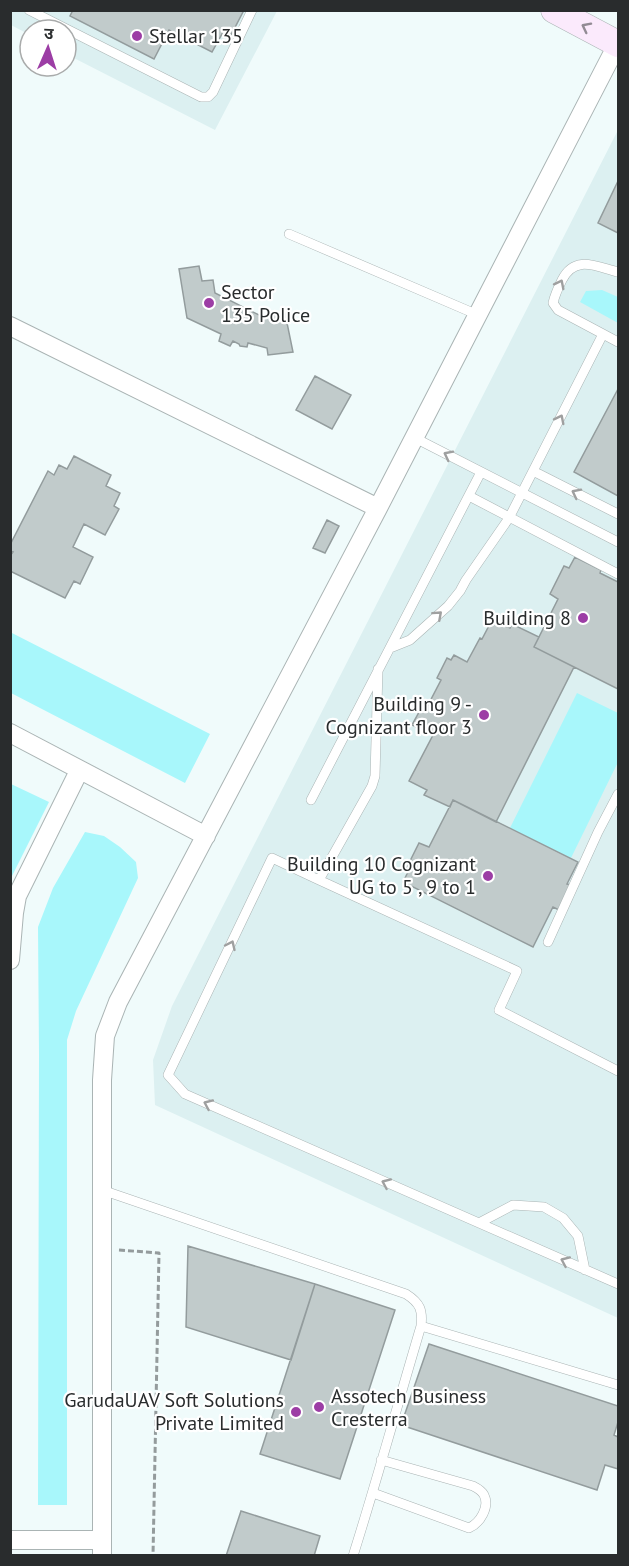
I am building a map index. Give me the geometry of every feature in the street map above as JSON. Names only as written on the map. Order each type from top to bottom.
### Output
[{"type":"street","points":[[12,1545],[102,1548],[102,1080],[105,1036],[118,1002],[415,438],[618,43],[554,10]]},
{"type":"street","points":[[10,326],[378,508]]},
{"type":"street","points":[[10,733],[206,836]]},
{"type":"street","points":[[10,960],[17,896],[80,771]]},
{"type":"lane","points":[[29,10],[201,97],[208,97],[213,92],[252,10]]},
{"type":"lane","points":[[289,234],[478,315]]},
{"type":"lane","points":[[618,272],[595,265],[574,266],[566,272],[555,293],[554,303],[558,310],[618,342]]},
{"type":"lane","points":[[390,648],[410,640],[448,606],[460,591],[509,518],[603,334]]},
{"type":"lane","points":[[415,438],[618,542]]},
{"type":"lane","points":[[533,471],[618,514]]},
{"type":"lane","points":[[311,800],[481,472]]},
{"type":"lane","points":[[469,496],[618,574]]},
{"type":"lane","points":[[319,880],[372,786],[375,776],[378,669]]},
{"type":"lane","points":[[548,942],[598,832],[618,794]]},
{"type":"lane","points":[[618,1071],[499,1010],[517,972],[272,858],[168,1076],[185,1094],[618,1284]]},
{"type":"lane","points":[[102,1190],[406,1294],[420,1307],[421,1326],[353,1556]]},
{"type":"lane","points":[[479,1223],[513,1205],[544,1207],[563,1218],[578,1236],[585,1270]]},
{"type":"lane","points":[[421,1326],[618,1385]]},
{"type":"lane","points":[[373,1493],[469,1528],[477,1524],[486,1507],[485,1497],[473,1486],[381,1460]]},
{"type":"path","points":[[102,1248],[159,1253],[153,1556]]},
{"type":"shaded area","points":[[10,11],[277,11],[215,130],[78,60],[78,18],[18,18],[18,29],[11,25]]},
{"type":"shaded area","points":[[618,130],[618,1318],[155,1105],[153,1060],[172,1006]]},
{"type":"shaded area","points":[[602,290],[618,297],[618,323],[580,302],[586,291]]},
{"type":"shaded area","points":[[10,632],[210,734],[185,783],[11,693]]},
{"type":"shaded area","points":[[577,693],[618,713],[618,762],[571,858],[510,828]]},
{"type":"shaded area","points":[[11,784],[49,802],[11,878]]},
{"type":"shaded area","points":[[85,832],[104,836],[120,847],[136,862],[138,878],[76,1011],[67,1040],[67,1505],[38,1505],[38,927],[53,888]]},
{"type":"building","name":"Stellar 135","points":[[73,10],[244,10],[230,37],[222,34],[212,52],[169,30],[154,59],[78,20],[78,18],[70,16]]},
{"type":"building","points":[[618,181],[618,233],[598,223]]},
{"type":"building","name":"Sector 135 Police","points":[[199,266],[202,281],[213,280],[215,293],[263,317],[285,313],[293,352],[268,355],[267,348],[248,343],[247,347],[240,346],[233,341],[230,346],[219,341],[221,334],[187,318],[179,269]]},
{"type":"building","points":[[315,376],[351,395],[332,429],[296,410]]},
{"type":"building","points":[[618,389],[618,496],[574,472]]},
{"type":"building","points":[[74,456],[111,475],[106,486],[120,493],[114,506],[119,509],[105,535],[84,524],[73,547],[93,557],[80,584],[74,581],[65,598],[10,571],[10,556],[13,552],[10,551],[10,545],[48,471],[54,475],[59,465],[67,469]]},
{"type":"building","points":[[327,520],[339,526],[325,553],[313,548]]},
{"type":"building","name":"Building 8","points":[[575,557],[601,570],[600,573],[618,582],[618,689],[534,647],[558,599],[550,594],[564,566],[569,568]]},
{"type":"building","name":"Building 9 - Cognizant floor 3","points":[[492,620],[510,628],[512,624],[539,637],[534,647],[574,667],[496,822],[453,800],[450,807],[424,795],[427,790],[409,781],[433,735],[412,725],[424,703],[428,705],[441,680],[437,678],[447,658],[451,660],[454,655],[467,662]]},
{"type":"building","name":"Building 10 Cognizant UG to 5 , 9 to 1","points":[[453,800],[578,862],[567,884],[571,885],[559,910],[553,907],[533,947],[403,882],[409,870],[406,869],[419,843],[429,847]]},
{"type":"building","points":[[188,1246],[315,1284],[291,1360],[186,1327]]},
{"type":"building","name":"Assotech Business Cresterra","points":[[315,1284],[395,1310],[340,1479],[260,1454]]},
{"type":"building","points":[[429,1344],[618,1406],[618,1422],[614,1435],[618,1437],[618,1469],[605,1465],[597,1490],[401,1425]]},
{"type":"building","points":[[241,1511],[320,1536],[314,1556],[226,1556]]},
{"type":"place","name":"Stellar 135","points":[[137,36]]},
{"type":"place","name":"Sector 135 Police","points":[[209,303]]},
{"type":"place","name":"Building 8","points":[[583,618]]},
{"type":"place","name":"Building 9 - Cognizant floor 3","points":[[484,715]]},
{"type":"place","name":"Building 10 Cognizant UG to 5 , 9 to 1","points":[[488,876]]},
{"type":"place","name":"Assotech Business Cresterra","points":[[319,1407]]},
{"type":"place","name":"GarudaUAV Soft Solutions Private Limited","points":[[296,1412]]}]
